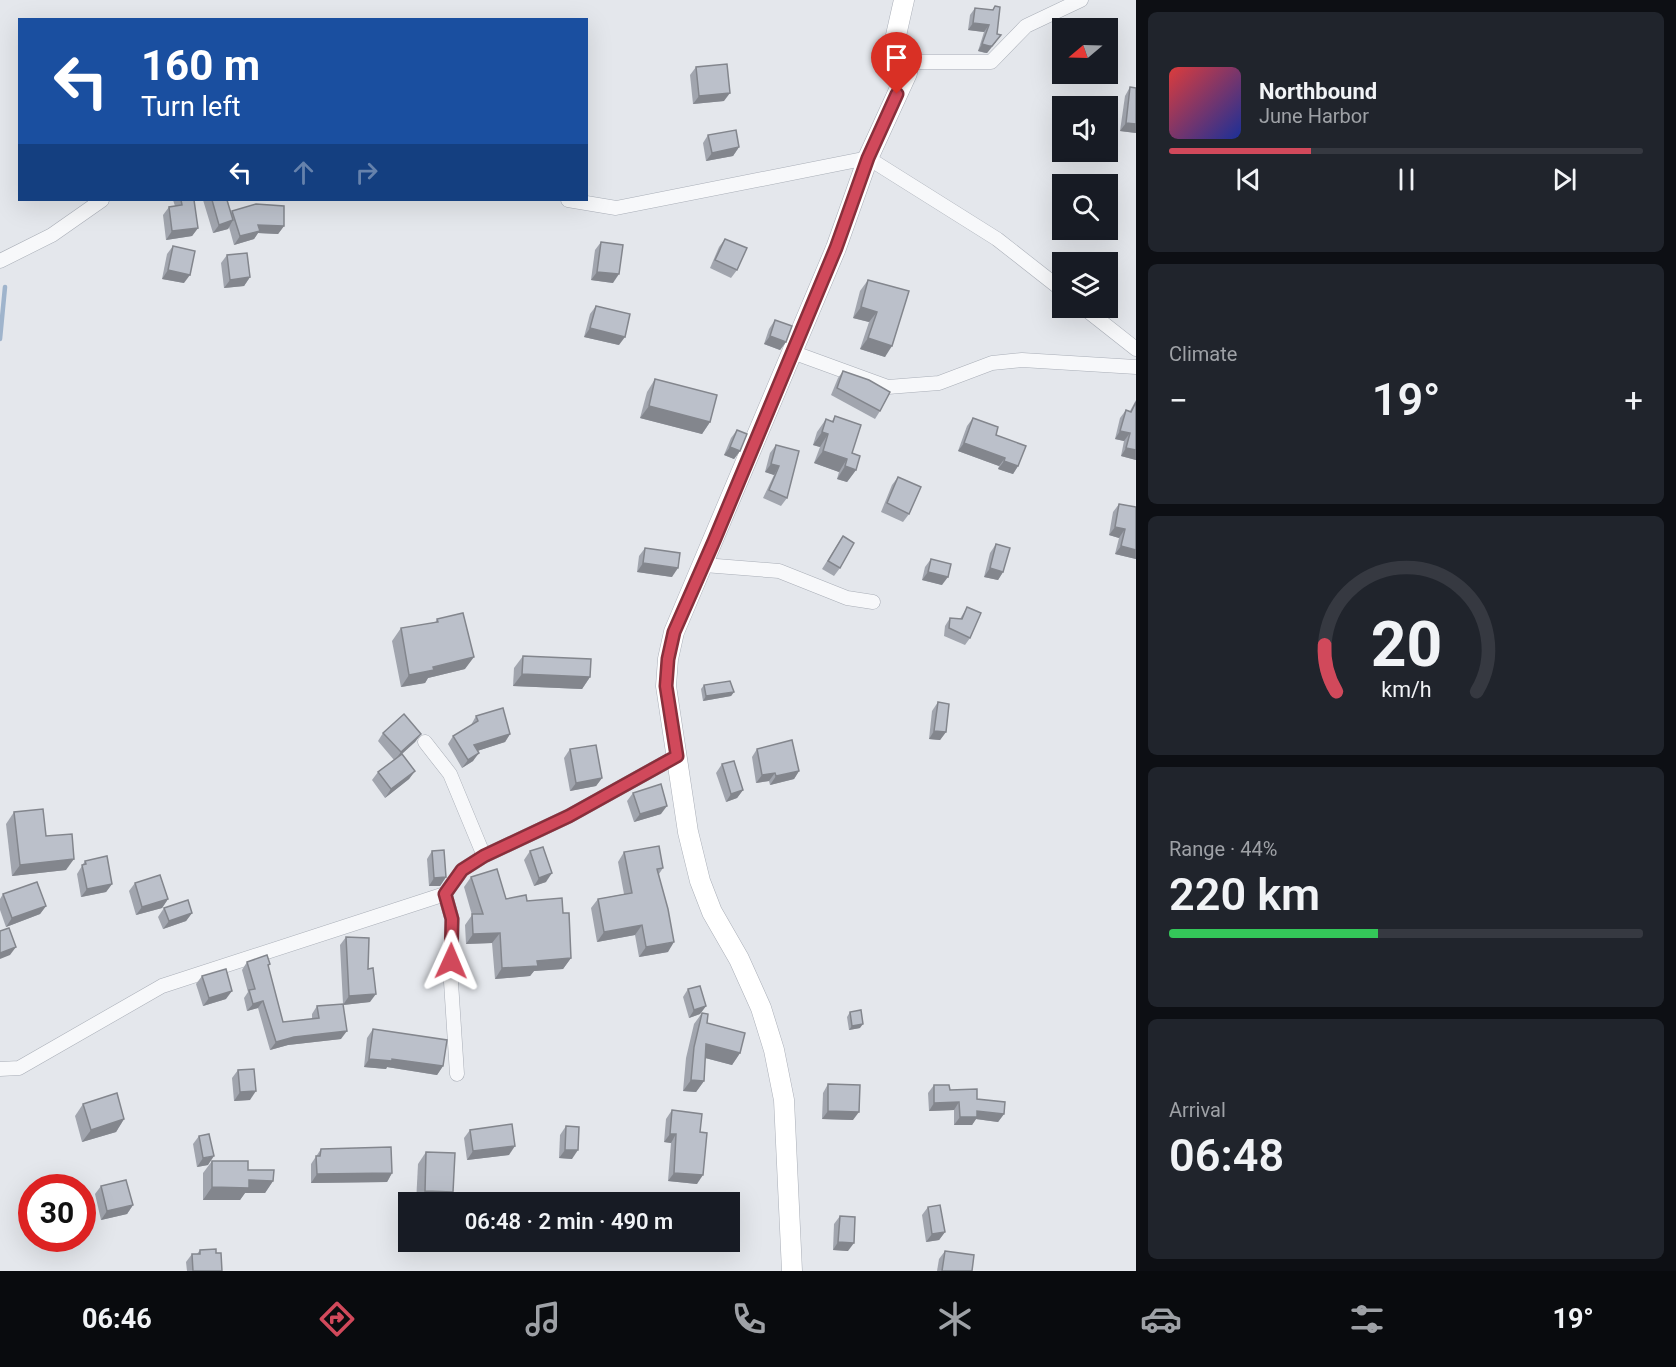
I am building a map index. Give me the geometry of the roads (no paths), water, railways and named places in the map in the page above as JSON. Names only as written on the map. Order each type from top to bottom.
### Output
[{"type":"street","points":[[890,62],[904,0]]},
{"type":"street","points":[[890,62],[991,62],[1026,27],[1081,0]]},
{"type":"street","points":[[792,1271],[784,1100],[774,1050],[761,1008],[739,959],[712,912],[700,881],[688,832],[666,686],[668,659],[674,632],[836,248],[868,158],[907,73],[890,62]]},
{"type":"street","points":[[574,201],[616,208],[868,158],[997,239],[1052,282]]},
{"type":"street","points":[[0,261],[52,235],[101,201]]},
{"type":"street","points":[[1097,318],[1136,349]]},
{"type":"street","points":[[792,352],[888,387],[939,382],[992,363],[1022,360],[1136,367]]},
{"type":"street","points":[[704,565],[779,571],[847,598],[873,602]]},
{"type":"street","points":[[425,742],[450,774],[484,856]]},
{"type":"street","points":[[0,1069],[19,1068],[162,986],[445,894],[462,870],[484,856],[569,816],[677,756]]},
{"type":"street","points":[[445,894],[452,919],[451,982],[457,1074]]},
{"type":"waterway","points":[[0,339],[5,287]]}]
